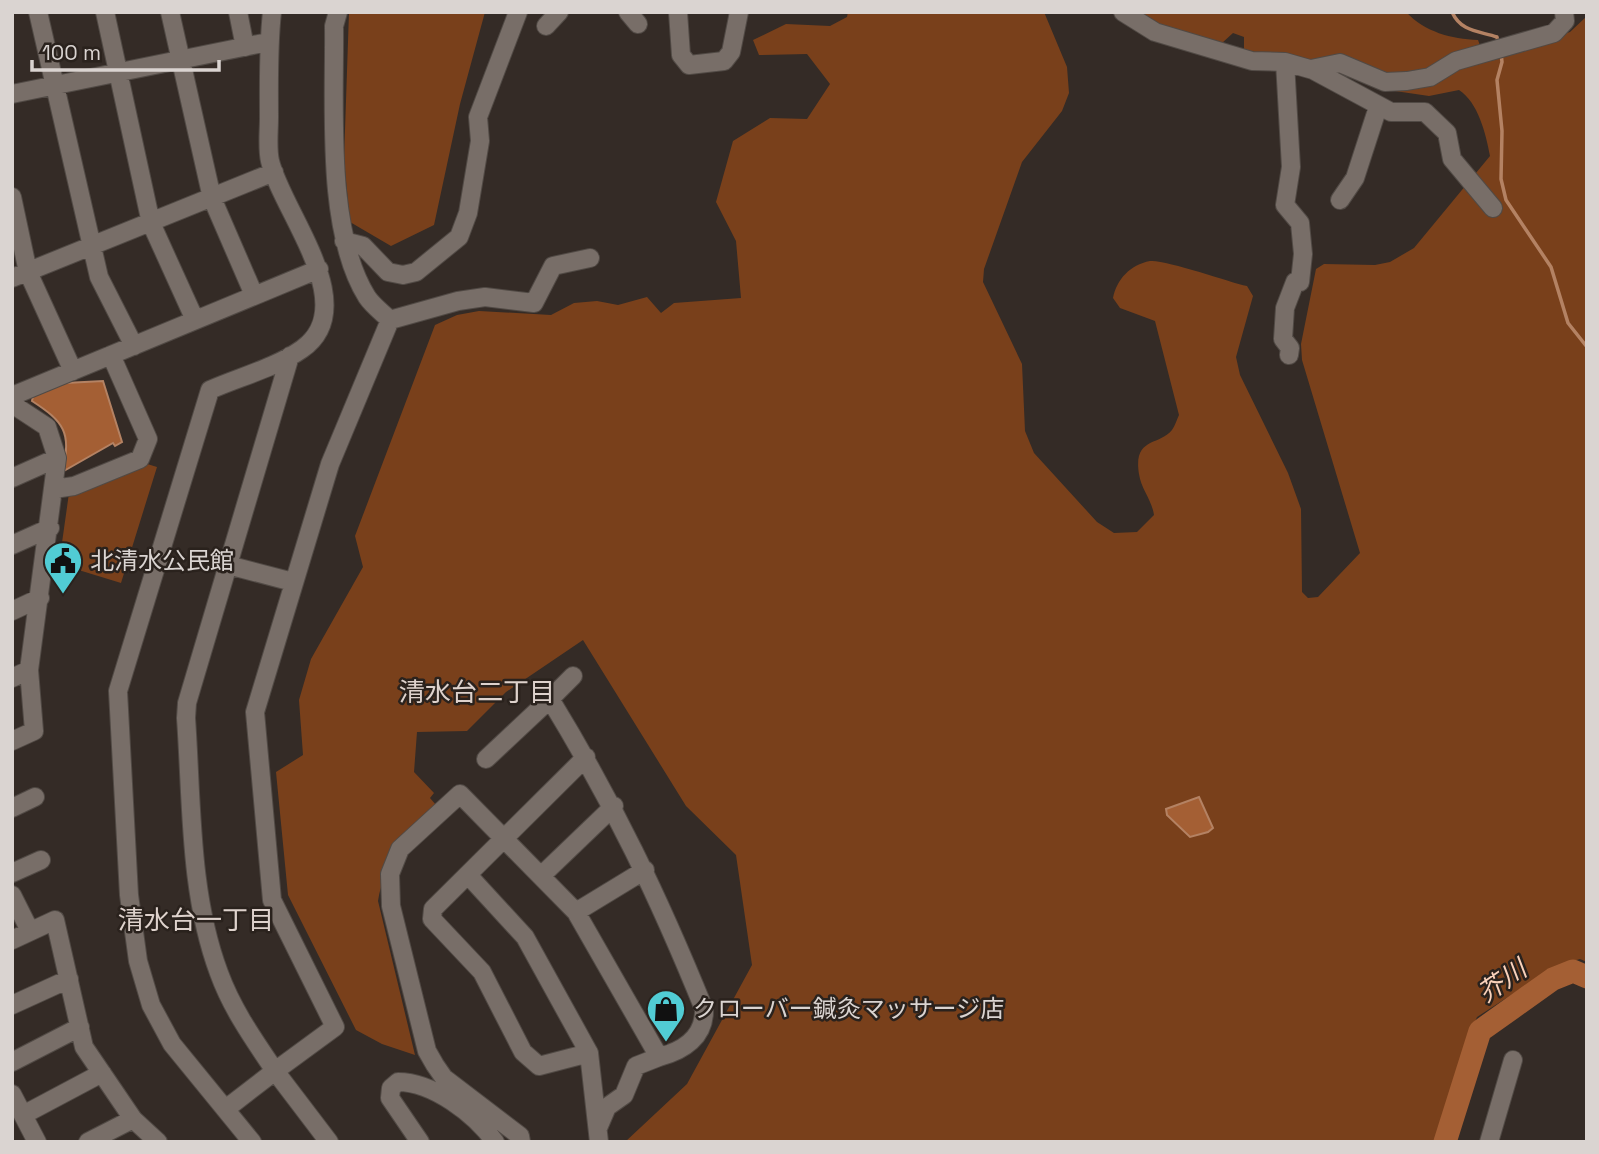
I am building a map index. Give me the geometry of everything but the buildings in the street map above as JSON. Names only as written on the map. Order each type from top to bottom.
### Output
[{"type":"street","points":[[38,12],[90,248],[99,277],[134,346]]},
{"type":"street","points":[[105,12],[151,223],[195,320]]},
{"type":"street","points":[[170,12],[212,198],[254,295]]},
{"type":"street","points":[[238,12],[246,47]]},
{"type":"street","points":[[252,1142],[227,1108],[172,1044],[151,1005],[138,961],[129,895],[118,691],[209,390],[290,356],[306,346],[321,324],[325,305],[318,269],[269,159],[268,42],[272,12]]},
{"type":"street","points":[[338,12],[334,26],[336,164],[344,241],[368,299],[390,320]]},
{"type":"street","points":[[344,241],[363,246],[388,272],[403,275],[416,272],[459,237],[468,213],[480,141],[478,117],[497,61],[518,12]]},
{"type":"street","points":[[546,26],[559,12]]},
{"type":"street","points":[[678,12],[681,55],[690,65],[724,61],[731,52],[739,12]]},
{"type":"street","points":[[1123,12],[1155,32],[1167,36],[1252,61],[1285,62],[1311,69],[1391,112],[1425,112],[1451,140],[1452,159],[1493,208]]},
{"type":"street","points":[[1311,69],[1340,63],[1384,82],[1424,78],[1456,61],[1555,33],[1565,21],[1564,12]]},
{"type":"street","points":[[12,94],[268,42]]},
{"type":"street","points":[[1285,62],[1291,167],[1285,205],[1300,223],[1303,254],[1300,282],[1295,282],[1285,308],[1283,339],[1290,348],[1289,355]]},
{"type":"street","points":[[1340,200],[1355,178],[1378,107]]},
{"type":"street","points":[[20,275],[274,172]]},
{"type":"street","points":[[12,197],[20,275],[73,371]]},
{"type":"street","points":[[390,320],[457,300],[485,297],[534,303],[553,266],[590,258]]},
{"type":"street","points":[[12,741],[34,731],[29,670],[50,528],[57,458],[47,427],[14,405],[73,371],[318,269]]},
{"type":"street","points":[[227,1108],[335,1027],[272,900],[255,712],[330,464],[390,320]]},
{"type":"street","points":[[54,489],[74,486],[140,459],[148,439],[111,355]]},
{"type":"street","points":[[290,356],[187,703],[200,900],[219,974],[251,1036],[329,1142]]},
{"type":"street","points":[[12,478],[57,458]]},
{"type":"street","points":[[12,545],[50,528]]},
{"type":"street","points":[[228,565],[293,582]]},
{"type":"street","points":[[12,611],[40,598]]},
{"type":"street","points":[[12,678],[29,670]]},
{"type":"street","points":[[486,759],[573,676]]},
{"type":"street","points":[[550,699],[614,806],[645,870],[704,1009],[704,1019],[694,1040],[678,1052],[636,1066],[624,1095],[607,1107],[599,1135]]},
{"type":"street","points":[[586,757],[432,909],[432,919],[482,972],[523,1052],[539,1066],[589,1054]]},
{"type":"street","points":[[521,1142],[520,1136],[444,1078],[427,1051],[391,906],[390,874],[400,849],[460,794],[576,912],[659,1057]]},
{"type":"street","points":[[12,808],[35,797]]},
{"type":"street","points":[[541,876],[614,806]]},
{"type":"street","points":[[12,873],[41,860]]},
{"type":"street","points":[[576,912],[645,870]]},
{"type":"street","points":[[468,875],[525,937],[589,1054],[599,1135]]},
{"type":"street","points":[[12,895],[30,931]]},
{"type":"street","points":[[12,940],[55,920],[84,1047],[133,1119],[158,1142]]},
{"type":"street","points":[[12,1005],[69,979]]},
{"type":"street","points":[[12,1062],[80,1027]]},
{"type":"street","points":[[1489,1142],[1513,1060]]},
{"type":"street","points":[[23,1115],[102,1073]]},
{"type":"street","points":[[420,1142],[390,1098],[391,1088],[398,1082],[411,1082],[445,1097],[482,1123],[495,1142]]},
{"type":"street","points":[[12,1094],[37,1142]]},
{"type":"street","points":[[88,1142],[133,1119]]},
{"type":"shaded area","points":[[349,12],[485,12],[460,104],[434,225],[391,246],[350,222],[344,160]]},
{"type":"shaded area","points":[[848,12],[1044,12],[1067,67],[1069,93],[1062,111],[1022,162],[984,269],[983,282],[1022,364],[1025,431],[1034,453],[1097,522],[1114,533],[1137,532],[1154,515],[1140,479],[1140,454],[1148,444],[1172,430],[1179,415],[1155,321],[1120,308],[1113,298],[1118,285],[1131,269],[1143,263],[1157,261],[1247,286],[1253,296],[1236,357],[1240,375],[1288,473],[1301,509],[1302,592],[1308,598],[1318,597],[1360,553],[1302,360],[1301,344],[1316,269],[1324,264],[1375,265],[1390,262],[1414,248],[1490,156],[1476,110],[1459,90],[1429,96],[1395,91],[1485,57],[1570,32],[1587,16],[1587,962],[1580,959],[1554,967],[1477,1017],[1464,1048],[1437,1142],[625,1142],[687,1084],[752,965],[736,855],[686,806],[583,640],[506,692],[467,731],[417,732],[414,772],[434,793],[430,798],[436,805],[392,861],[378,901],[415,1055],[382,1044],[356,1030],[288,895],[276,772],[303,755],[299,700],[311,659],[363,567],[355,536],[435,325],[457,315],[479,311],[551,315],[574,303],[597,301],[618,305],[647,297],[661,313],[674,303],[741,298],[736,241],[716,202],[733,141],[770,118],[807,119],[830,84],[807,54],[759,55],[753,40],[786,24],[830,26],[847,17]]},
{"type":"shaded area","points":[[1131,12],[1406,12],[1421,25],[1439,33],[1478,40],[1481,48],[1422,73],[1391,74],[1244,53],[1244,37],[1233,33],[1222,43],[1158,28]]},
{"type":"shaded area","points":[[103,381],[122,442],[115,446],[113,443],[62,472],[66,447],[63,429],[51,415],[32,401],[33,396],[65,383]]},
{"type":"shaded area","points":[[144,463],[157,467],[121,583],[59,564],[69,493]]},
{"type":"shaded area","points":[[1199,797],[1213,828],[1190,837],[1167,815],[1166,809]]},
{"type":"waterway","points":[[1452,12],[1465,27],[1497,37],[1498,42]]},
{"type":"waterway","points":[[1501,53],[1502,62],[1497,80],[1502,131],[1501,179],[1506,200],[1551,267],[1568,323],[1587,347]]},
{"type":"waterway","name":"芥川","points":[[1445,1142],[1480,1031],[1553,979],[1573,971],[1587,977]]},
{"type":"place","name":"北清水公民館","points":[[63,595]]},
{"type":"place","name":"クローバー鍼灸マッサージ店","points":[[666,1043]]},
{"type":"district","name":"清水台二丁目","points":[[477,692]]},
{"type":"district","name":"清水台一丁目","points":[[196,920]]}]
